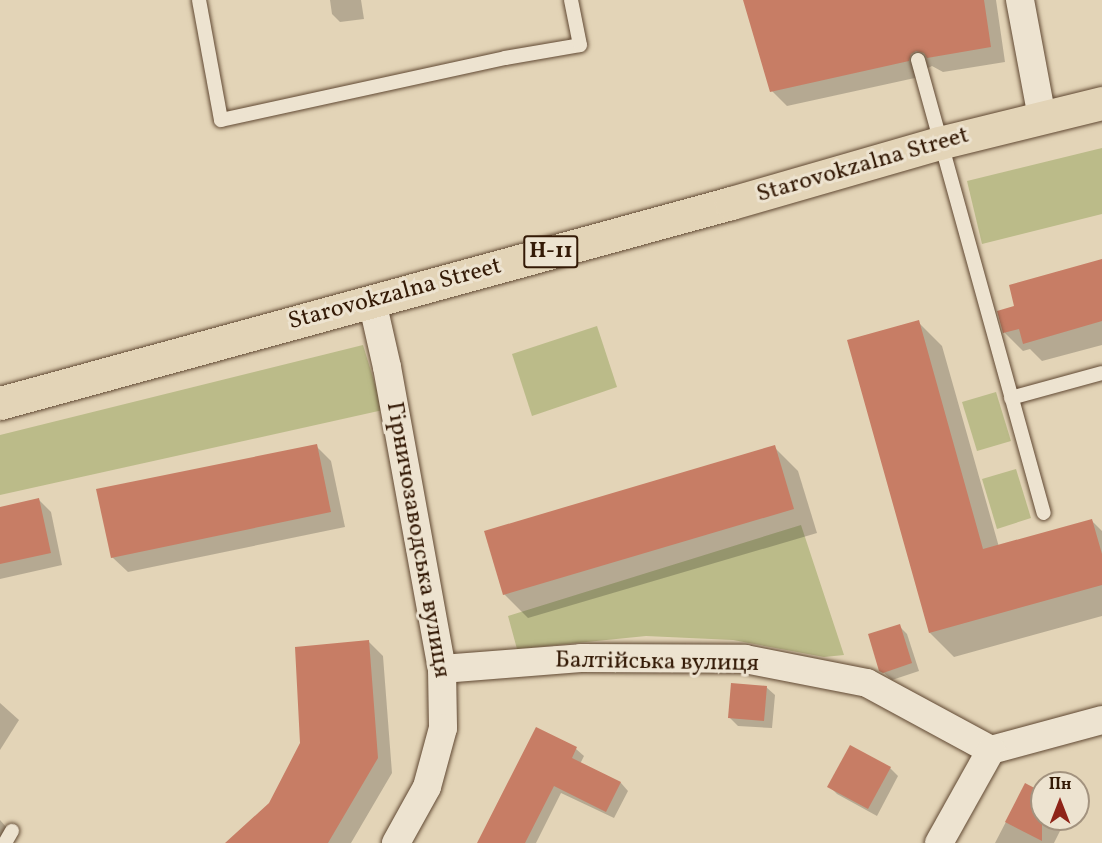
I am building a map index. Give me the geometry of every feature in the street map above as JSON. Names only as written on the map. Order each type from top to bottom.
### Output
[{"type":"main road","name":"Starovokzalna Street","points":[[0,403],[731,203],[939,143],[1102,103]]},
{"type":"street","points":[[1020,0],[1042,118]]},
{"type":"street","name":"Гірничозаводська вулиця","points":[[372,301],[387,366],[442,669],[443,729],[427,786],[396,843]]},
{"type":"street","name":"Балтійська вулиця","points":[[442,669],[581,658],[745,659],[867,683],[991,750]]},
{"type":"street","points":[[939,843],[991,750],[1102,720]]},
{"type":"lane","points":[[199,0],[221,120],[505,58],[580,45],[571,0]]},
{"type":"lane","points":[[918,60],[939,143],[1044,513]]},
{"type":"lane","points":[[1011,398],[1102,373]]},
{"type":"green space","points":[[1102,148],[1102,214],[982,244],[967,181]]},
{"type":"green space","points":[[597,326],[617,387],[532,416],[512,354]]},
{"type":"green space","points":[[363,345],[383,410],[0,495],[0,435]]},
{"type":"green space","points":[[996,392],[1011,441],[977,451],[962,402]]},
{"type":"green space","points":[[1016,469],[1031,518],[997,529],[982,479]]},
{"type":"green space","points":[[801,525],[844,655],[824,657],[733,640],[646,636],[517,649],[508,616]]},
{"type":"building","points":[[743,0],[984,0],[991,47],[927,58],[924,53],[916,51],[911,54],[909,61],[770,92]]},
{"type":"building","points":[[1102,259],[1102,321],[1023,344],[1019,329],[1003,333],[997,311],[1014,306],[1009,285]]},
{"type":"building","points":[[919,320],[983,549],[1092,519],[1102,554],[1102,585],[929,633],[847,340]]},
{"type":"building","points":[[317,444],[331,512],[111,558],[96,489]]},
{"type":"building","points":[[775,445],[794,509],[503,595],[484,531]]},
{"type":"building","points":[[39,498],[51,553],[0,564],[0,507]]},
{"type":"building","points":[[900,624],[912,663],[883,673],[879,671],[868,634]]},
{"type":"building","points":[[369,640],[378,758],[328,843],[225,843],[269,803],[300,743],[295,647]]},
{"type":"building","points":[[731,683],[767,686],[764,721],[728,718]]},
{"type":"building","points":[[536,727],[577,747],[572,758],[621,782],[606,812],[554,786],[525,843],[477,843]]},
{"type":"building","points":[[850,745],[891,767],[868,809],[827,787]]},
{"type":"building","points":[[1025,783],[1030,786],[1030,831],[1042,831],[1042,841],[1005,822]]}]
